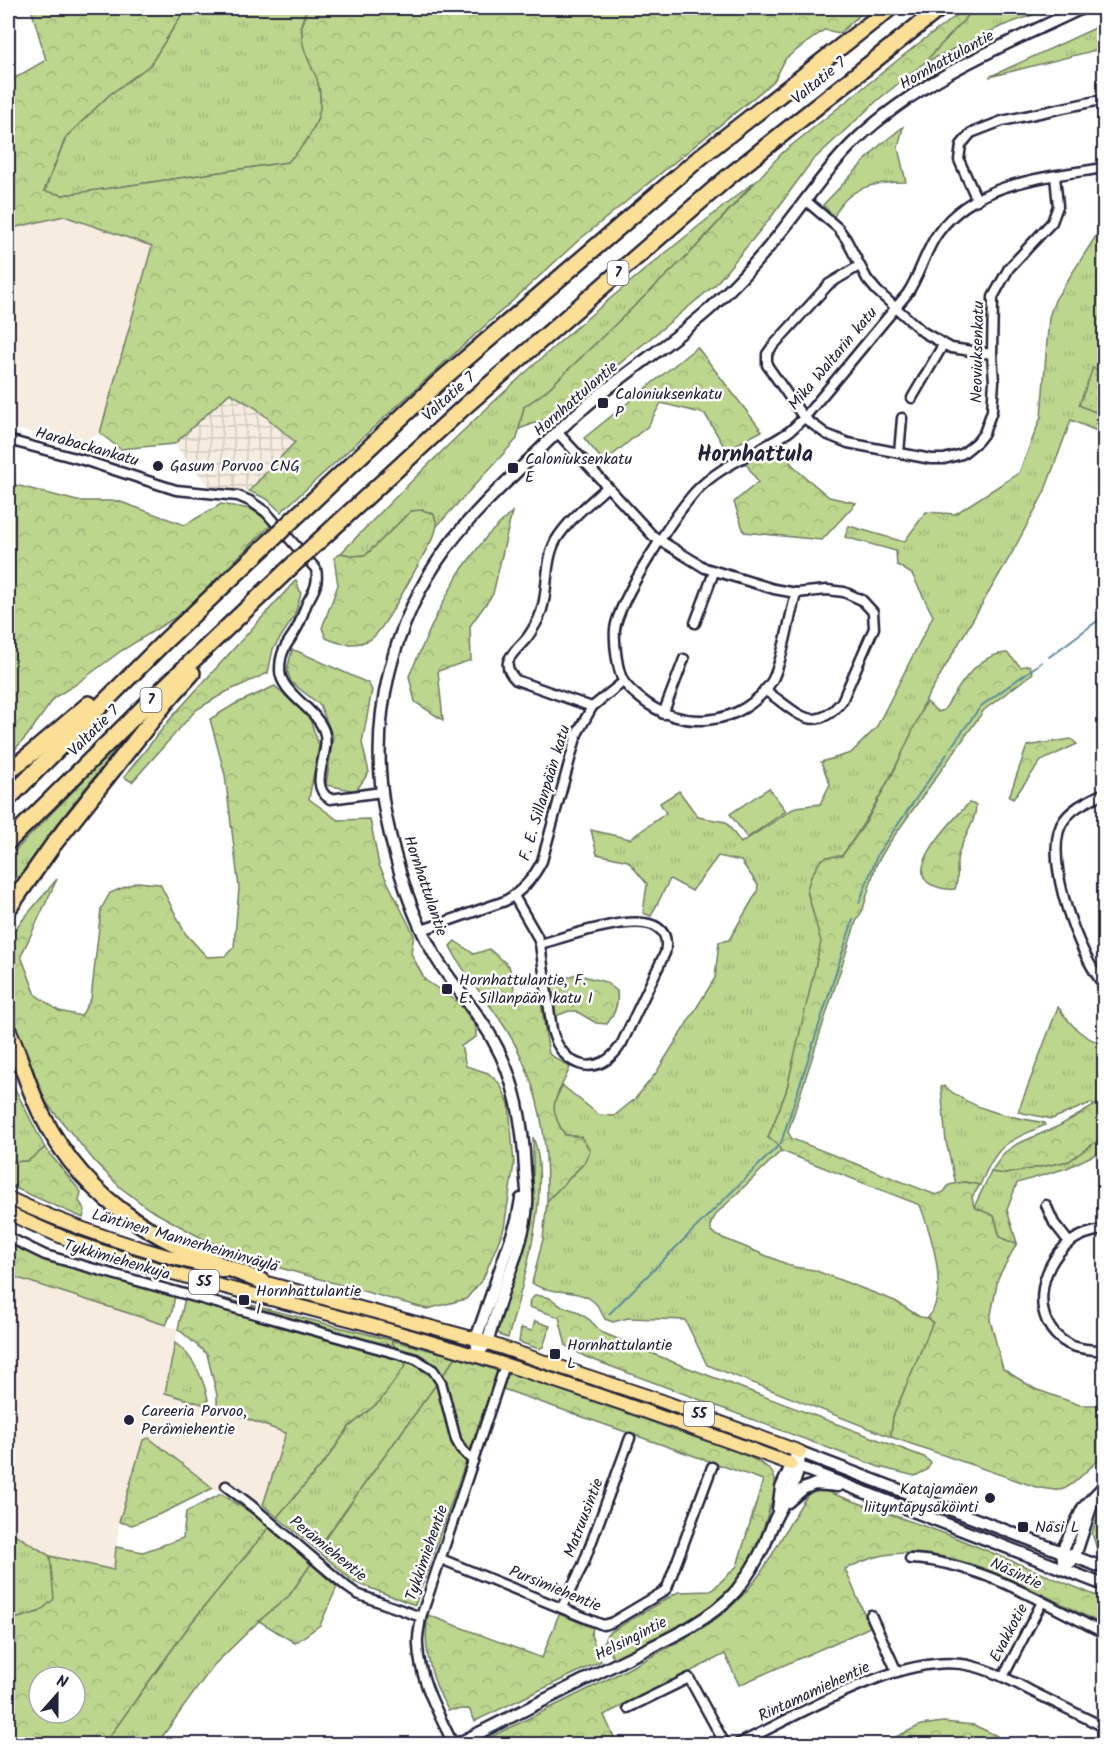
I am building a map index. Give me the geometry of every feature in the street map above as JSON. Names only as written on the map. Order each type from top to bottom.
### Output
[{"type":"highway","name":"Valtatie 7","points":[[8,799],[165,640],[458,366],[704,154],[890,8]]},
{"type":"highway","name":"Valtatie 7","points":[[8,842],[248,606],[464,407],[727,178],[940,8]]},
{"type":"highway","points":[[8,909],[53,845],[167,701],[214,649],[248,606]]},
{"type":"highway","points":[[8,771],[165,640]]},
{"type":"highway","points":[[8,1031],[42,1115],[66,1155],[87,1181],[112,1206],[148,1230],[203,1258],[261,1281]]},
{"type":"main road","name":"Läntinen Mannerheiminväylä","points":[[8,1198],[76,1227],[140,1248],[482,1341],[659,1400],[800,1452]]},
{"type":"main road","name":"Läntinen Mannerheiminväylä","points":[[8,1213],[81,1244],[126,1259],[477,1355],[661,1416],[795,1466]]},
{"type":"street","name":"Hornhattulantie","points":[[477,1355],[518,1249],[526,1218],[528,1198],[522,1128],[514,1090],[492,1037],[434,955],[422,930],[400,870],[382,792],[380,738],[385,688],[400,635],[414,601],[447,548],[495,493],[583,408],[692,325],[716,303],[752,267],[831,167],[858,139],[911,95],[970,60],[1082,8]]},
{"type":"street","points":[[977,200],[959,160],[961,145],[971,134],[1002,121],[1096,100],[1104,103]]},
{"type":"street","name":"Mika Waltarin katu","points":[[623,682],[617,658],[615,628],[623,604],[660,541],[687,503],[705,483],[744,456],[786,433],[804,418],[913,285],[937,234],[955,215],[977,200],[1016,183],[1104,168]]},
{"type":"street","name":"Neoviuksenkatu","points":[[859,266],[829,284],[767,354],[766,365],[804,418],[838,440],[931,459],[944,459],[962,454],[977,442],[988,423],[993,405],[993,297],[1008,268],[1052,222],[1058,206],[1055,176]]},
{"type":"street","points":[[805,200],[838,228],[859,266],[877,291],[895,309],[943,345],[971,352],[992,354]]},
{"type":"street","points":[[912,398],[943,345]]},
{"type":"street","points":[[899,453],[902,418]]},
{"type":"street","points":[[557,432],[653,536],[714,572],[758,586],[796,593],[827,590],[844,592],[862,600],[873,612],[874,628],[842,701],[827,716],[819,719],[801,716],[764,690]]},
{"type":"street","name":"Harabackankatu","points":[[8,440],[83,460],[176,490],[238,496],[267,512],[316,569],[318,578],[300,623],[289,638],[282,654],[280,670],[281,678],[286,686],[315,715],[325,733],[327,743],[320,785],[322,792],[330,799],[382,792]]},
{"type":"street","points":[[592,707],[516,680],[508,673],[507,666],[511,654],[530,634],[540,616],[546,597],[552,550],[557,540],[573,519],[608,487]]},
{"type":"street","points":[[695,623],[714,572]]},
{"type":"street","points":[[623,682],[638,697],[663,714],[687,720],[722,718],[741,709],[764,690],[776,672],[796,593]]},
{"type":"street","points":[[663,714],[684,659]]},
{"type":"street","name":"F. E. Sillanpään katu","points":[[422,930],[506,901],[514,896],[539,868],[578,734],[592,707],[623,682]]},
{"type":"street","points":[[1104,793],[1079,806],[1065,819],[1058,835],[1056,852],[1067,909],[1091,964],[1104,985]]},
{"type":"street","points":[[514,896],[540,944],[555,1043],[565,1057],[580,1064],[596,1065],[604,1062],[616,1053],[622,1043],[665,953],[664,932],[645,923],[622,923],[540,944]]},
{"type":"street","points":[[1046,1205],[1054,1223],[1070,1242]]},
{"type":"street","points":[[1104,1230],[1083,1235],[1070,1242],[1055,1258],[1047,1273],[1042,1291],[1042,1307],[1056,1335],[1077,1348],[1104,1351]]},
{"type":"street","name":"Tykkimiehenkuja","points":[[8,1237],[45,1255],[416,1359],[433,1371],[441,1382],[456,1440],[473,1461]]},
{"type":"street","name":"Tykkimiehentie","points":[[455,1744],[427,1685],[420,1664],[418,1644],[421,1617],[503,1371]]},
{"type":"street","name":"Matruusintie","points":[[562,1607],[583,1565],[630,1438]]},
{"type":"street","name":"Helsingintie","points":[[785,1504],[800,1452]]},
{"type":"street","name":"Läntinen Mannerheiminväylä","points":[[800,1452],[1104,1568]]},
{"type":"street","name":"Helsingintie","points":[[777,1515],[781,1488],[795,1466]]},
{"type":"street","name":"Läntinen Mannerheiminväylä","points":[[795,1466],[1104,1585]]},
{"type":"street","name":"Pursimiehentie","points":[[441,1559],[603,1625],[611,1623],[663,1592],[671,1580],[712,1467]]},
{"type":"street","name":"Helsingintie","points":[[455,1744],[656,1644],[695,1622],[721,1605],[735,1591],[764,1546],[777,1515],[785,1504],[804,1488],[815,1484],[852,1488]]},
{"type":"street","name":"Perämiehentie","points":[[226,1486],[357,1594],[421,1617]]},
{"type":"street","points":[[1064,1569],[1062,1551],[1083,1508],[1104,1486]]},
{"type":"street","points":[[1064,1569],[1075,1557],[1095,1495]]},
{"type":"street","name":"Näsintie","points":[[910,1559],[939,1561],[988,1576],[1104,1634]]},
{"type":"street","name":"Evakkotie","points":[[1003,1677],[1042,1602]]},
{"type":"street","points":[[872,1615],[897,1672]]},
{"type":"street","name":"Rintamamiehentie","points":[[738,1744],[859,1684],[918,1667],[955,1663],[972,1666],[1003,1677],[1104,1727]]},
{"type":"street","points":[[628,1708],[689,1678],[725,1744]]},
{"type":"shaded area","points":[[64,216],[152,246],[100,433],[80,444],[8,427],[8,229]]},
{"type":"shaded area","points":[[230,393],[256,408],[295,443],[249,491],[209,486],[174,444]]},
{"type":"shaded area","name":"Careeria Porvoo, Perämiehentie","points":[[8,1275],[178,1329],[165,1393],[217,1408],[286,1433],[263,1505],[253,1514],[213,1488],[149,1438],[142,1440],[119,1522],[114,1570],[50,1556],[8,1530]]},
{"type":"green space","points":[[31,8],[186,8],[150,65],[109,95],[66,137],[44,191],[63,195],[288,162],[310,136],[320,106],[317,81],[302,37],[307,8],[867,8],[840,33],[824,30],[786,58],[774,81],[579,240],[281,512],[267,499],[249,491],[295,442],[256,408],[230,393],[174,444],[120,449],[100,433],[152,246],[64,216],[8,229],[8,82],[46,60]]},
{"type":"green space","points":[[186,8],[307,8],[300,27],[319,83],[321,111],[306,144],[288,162],[63,195],[44,192],[66,137],[109,95],[150,65]]},
{"type":"green space","points":[[967,8],[975,8],[924,63],[879,99],[812,161],[772,216],[715,285],[557,415],[519,429],[524,407],[545,392],[695,248],[782,153],[919,43]]},
{"type":"green space","points":[[975,8],[1052,8],[1002,26],[924,63]]},
{"type":"green space","points":[[1104,24],[1104,48],[989,77]]},
{"type":"green space","points":[[903,127],[898,148],[906,182],[873,185],[855,192],[847,198],[834,217],[823,205],[879,146]]},
{"type":"green space","points":[[754,182],[695,248],[545,392],[524,407],[517,439],[437,526],[433,514],[411,511],[366,555],[353,556],[341,553],[447,446],[542,358]]},
{"type":"green space","points":[[1104,199],[1104,434],[1071,420],[1044,493],[1012,553],[922,706],[921,714],[885,787],[842,856],[827,857],[807,891],[822,942],[786,1092],[768,1138],[777,1143],[781,1151],[717,1213],[711,1223],[711,1231],[718,1236],[794,1267],[814,1270],[895,1301],[920,1317],[928,1318],[933,1322],[893,1417],[891,1437],[707,1365],[685,1320],[628,1318],[613,1322],[605,1319],[596,1304],[588,1298],[539,1287],[532,1283],[543,1239],[547,1201],[584,1163],[581,1137],[565,1135],[557,1122],[554,1105],[559,1093],[563,1086],[599,1115],[614,1116],[635,1099],[656,1073],[715,978],[719,942],[729,940],[757,892],[758,885],[741,861],[718,856],[692,891],[670,879],[651,916],[643,913],[647,884],[628,861],[597,854],[591,830],[630,839],[666,813],[660,803],[679,791],[698,817],[726,822],[741,843],[796,807],[820,804],[830,784],[821,762],[851,753],[876,728],[933,616],[912,574],[897,565],[896,551],[845,537],[849,526],[904,542],[926,512],[955,514],[1019,473],[1041,417],[1049,317],[1055,300],[1103,225]]},
{"type":"green space","points":[[697,347],[762,431],[726,450],[705,414],[661,403],[648,426],[604,462],[584,438]]},
{"type":"green space","points":[[1093,368],[1104,373],[1104,416],[1079,405]]},
{"type":"green space","points":[[776,446],[798,471],[829,497],[856,503],[822,540],[744,532],[734,502],[758,482],[745,462]]},
{"type":"green space","points":[[8,483],[77,501],[118,501],[185,525],[221,504],[251,509],[272,524],[181,614],[121,651],[55,697],[27,736],[8,757]]},
{"type":"green space","points":[[422,510],[434,514],[437,526],[434,536],[394,608],[377,633],[365,642],[354,644],[343,644],[326,638],[322,628],[338,585],[334,558],[341,553],[353,556],[366,555],[411,511]]},
{"type":"green space","points":[[512,512],[493,594],[470,626],[471,660],[438,671],[443,720],[415,702],[409,676],[436,616],[459,573],[487,536]]},
{"type":"green space","points":[[296,580],[301,594],[294,617],[273,649],[268,673],[226,692],[196,710],[132,782],[124,777],[171,718]]},
{"type":"green space","points":[[292,650],[368,683],[372,690],[362,743],[369,772],[356,791],[326,785],[333,737],[320,705],[291,682],[287,670]]},
{"type":"green space","points":[[1007,653],[1021,667],[1029,665],[1033,673],[984,710],[887,846],[876,865],[788,1132],[792,1139],[936,1195],[944,1192],[949,1185],[964,1182],[980,1185],[972,1197],[974,1207],[994,1216],[1000,1237],[1017,1243],[998,1278],[990,1320],[1003,1369],[1035,1389],[1080,1405],[1104,1405],[1104,1456],[1076,1481],[1064,1489],[1057,1490],[1039,1488],[891,1437],[893,1417],[933,1322],[928,1318],[938,1293],[933,1246],[920,1205],[781,1151],[777,1143],[768,1138],[786,1092],[821,942],[807,890],[811,876],[821,860],[827,857],[842,856],[866,822],[895,769],[926,701],[938,712],[944,710],[962,682],[977,665],[996,655]]},
{"type":"green space","points":[[275,686],[310,719],[319,746],[309,799],[338,820],[370,819],[379,865],[414,935],[411,953],[425,980],[458,1002],[476,1027],[476,1037],[461,1046],[466,1066],[488,1073],[500,1084],[509,1104],[514,1164],[504,1228],[483,1279],[466,1299],[427,1309],[259,1262],[205,1240],[149,1209],[121,1188],[96,1163],[44,1100],[8,1013],[8,940],[57,879],[21,956],[36,995],[59,1011],[81,1016],[91,999],[101,909],[110,893],[137,882],[160,884],[185,933],[207,957],[225,956],[234,947],[239,888],[225,775],[210,719],[235,704]]},
{"type":"green space","points":[[125,738],[51,832],[8,894],[8,858]]},
{"type":"green space","points":[[1071,739],[1077,744],[1041,761],[1013,799],[1009,797],[1027,746]]},
{"type":"green space","points":[[769,788],[786,811],[747,838],[730,814]]},
{"type":"green space","points":[[969,803],[976,805],[975,812],[958,855],[955,889],[932,885],[924,878],[923,868],[927,857],[943,831]]},
{"type":"green space","points":[[455,941],[474,954],[489,949],[509,966],[516,996],[540,997],[549,1054],[570,1067],[555,1101],[555,1115],[565,1135],[581,1137],[590,1150],[584,1163],[547,1201],[543,1131],[537,1100],[527,1070],[506,1029],[456,957],[450,946]]},
{"type":"green space","points":[[576,974],[605,982],[617,991],[616,1009],[607,1024],[596,1023],[576,1011],[556,1016],[552,1014],[552,980]]},
{"type":"green space","points":[[1058,1007],[1078,1031],[1104,1045],[1104,1064],[1102,1064],[1099,1088],[1104,1098],[1094,1106],[1091,1103],[1052,1119],[1018,1112]]},
{"type":"green space","points":[[8,1075],[45,1148],[28,1161],[8,1162]]},
{"type":"green space","points":[[944,1086],[979,1107],[1045,1123],[1045,1125],[1004,1146],[992,1160],[980,1185],[964,1182],[956,1184],[946,1142],[941,1087]]},
{"type":"green space","points":[[1104,1098],[1104,1136],[1069,1161],[1005,1174],[991,1172],[1004,1153],[1017,1144],[1059,1126]]},
{"type":"green space","points":[[1104,1136],[1104,1150],[1067,1168],[1017,1183],[1007,1210],[1017,1243],[1000,1237],[994,1216],[974,1207],[991,1172],[1005,1174],[1069,1161]]},
{"type":"green space","points":[[533,1137],[538,1157],[540,1182],[538,1209],[521,1292],[508,1338],[500,1334],[497,1325],[530,1216],[533,1189]]},
{"type":"green space","points":[[45,1148],[81,1192],[79,1201],[85,1210],[83,1218],[8,1185],[8,1162],[28,1161]]},
{"type":"green space","points":[[8,1244],[37,1256],[175,1295],[172,1312],[166,1325],[8,1275]]},
{"type":"green space","points":[[187,1289],[391,1340],[406,1365],[380,1401],[349,1427],[326,1460],[277,1517],[263,1505],[286,1433],[217,1408],[217,1395],[207,1354],[178,1329]]},
{"type":"green space","points":[[536,1295],[550,1298],[561,1306],[576,1311],[590,1320],[601,1332],[673,1362],[924,1457],[931,1463],[927,1470],[915,1476],[879,1467],[586,1357],[566,1346],[559,1317],[529,1307],[530,1300]]},
{"type":"green space","points":[[535,1321],[550,1326],[543,1347],[539,1349],[519,1342],[521,1328],[532,1331]]},
{"type":"green space","points":[[391,1340],[456,1357],[317,1550],[277,1517],[326,1460],[349,1427],[380,1401],[405,1365]]},
{"type":"green space","points":[[175,1343],[188,1355],[198,1371],[209,1406],[165,1393]]},
{"type":"green space","points":[[456,1357],[498,1371],[415,1605],[354,1582],[317,1550]]},
{"type":"green space","points":[[508,1373],[733,1450],[769,1469],[774,1477],[775,1487],[762,1531],[747,1565],[724,1595],[686,1622],[614,1659],[604,1642],[607,1634],[678,1592],[711,1591],[737,1566],[763,1480],[503,1389]]},
{"type":"green space","points":[[149,1438],[213,1488],[165,1512],[132,1525],[119,1522],[143,1440]]},
{"type":"green space","points":[[825,1491],[949,1535],[1104,1599],[1104,1625],[1024,1586],[966,1562],[937,1555],[908,1553],[880,1556],[845,1569],[870,1627],[739,1685],[725,1654],[604,1715],[617,1744],[476,1744],[643,1661],[720,1616],[742,1596],[761,1572],[809,1493]]},
{"type":"green space","points":[[221,1494],[269,1527],[191,1623],[104,1744],[8,1744],[8,1621],[39,1612],[54,1599],[50,1556],[114,1570],[116,1547],[143,1552],[183,1538],[186,1512]]},
{"type":"green space","points":[[1104,1502],[1104,1554],[1097,1549],[1092,1533]]},
{"type":"green space","points":[[269,1527],[311,1564],[289,1596],[259,1621],[213,1666],[157,1744],[104,1744],[191,1623]]},
{"type":"green space","points":[[8,1530],[50,1556],[55,1599],[39,1612],[8,1621]]},
{"type":"green space","points":[[311,1564],[337,1587],[320,1625],[295,1643],[259,1621],[289,1596]]},
{"type":"green space","points":[[559,1614],[593,1628],[591,1635],[601,1661],[475,1721],[469,1709],[448,1710],[437,1688],[427,1652],[428,1615],[542,1658]]},
{"type":"green space","points":[[943,1722],[974,1725],[997,1736],[994,1744],[881,1744],[921,1725]]},
{"type":"waterway","points":[[1049,657],[1104,616]]},
{"type":"waterway","points":[[951,747],[981,706],[1042,662]]},
{"type":"waterway","points":[[859,903],[878,853],[947,754]]},
{"type":"waterway","points":[[609,1314],[781,1143],[853,920]]},
{"type":"place","name":"Caloniuksenkatu P","points":[[603,403]]},
{"type":"place","name":"Gasum Porvoo CNG","points":[[158,466]]},
{"type":"place","name":"Caloniuksenkatu E","points":[[513,468]]},
{"type":"place","name":"Hornhattulantie, F. E. Sillanpään katu I","points":[[447,989]]},
{"type":"place","name":"Hornhattulantie I","points":[[244,1300]]},
{"type":"place","name":"Hornhattulantie L","points":[[555,1354]]},
{"type":"place","name":"Careeria Porvoo, Perämiehentie","points":[[129,1420]]},
{"type":"place","name":"Katajamäen liityntäpysäköinti","points":[[990,1498]]},
{"type":"place","name":"Näsi L","points":[[1023,1527]]},
{"type":"district","name":"Hornhattula","points":[[755,455]]}]
